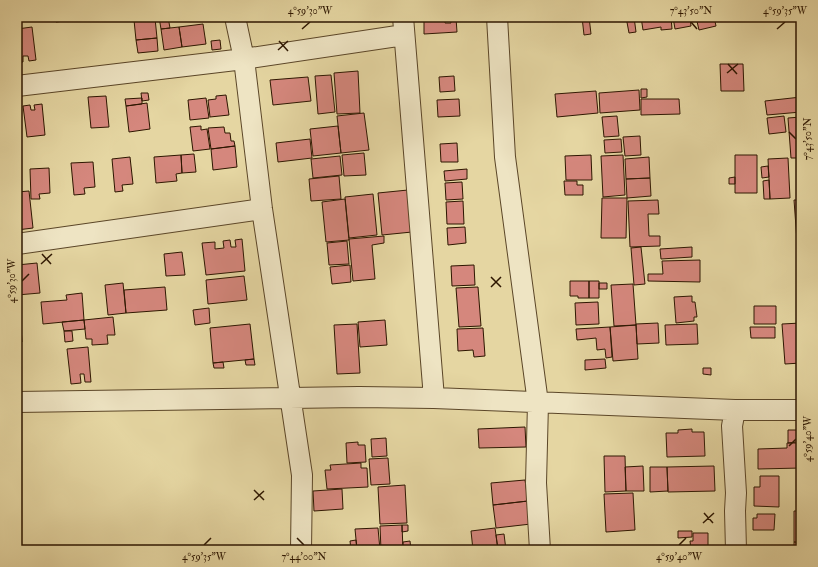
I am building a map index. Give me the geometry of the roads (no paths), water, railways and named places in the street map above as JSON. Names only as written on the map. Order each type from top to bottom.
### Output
[{"type":"street","points":[[235,17],[244,59],[262,209],[302,475],[301,550]]},
{"type":"street","points":[[497,17],[506,157],[538,403],[536,483],[540,550]]},
{"type":"street","points":[[17,86],[244,59],[404,26],[434,398]]},
{"type":"street","points":[[17,244],[262,209]]},
{"type":"street","points":[[17,402],[359,397],[434,398],[735,410],[801,410]]},
{"type":"street","points":[[735,410],[732,426],[736,493],[736,550]]}]
